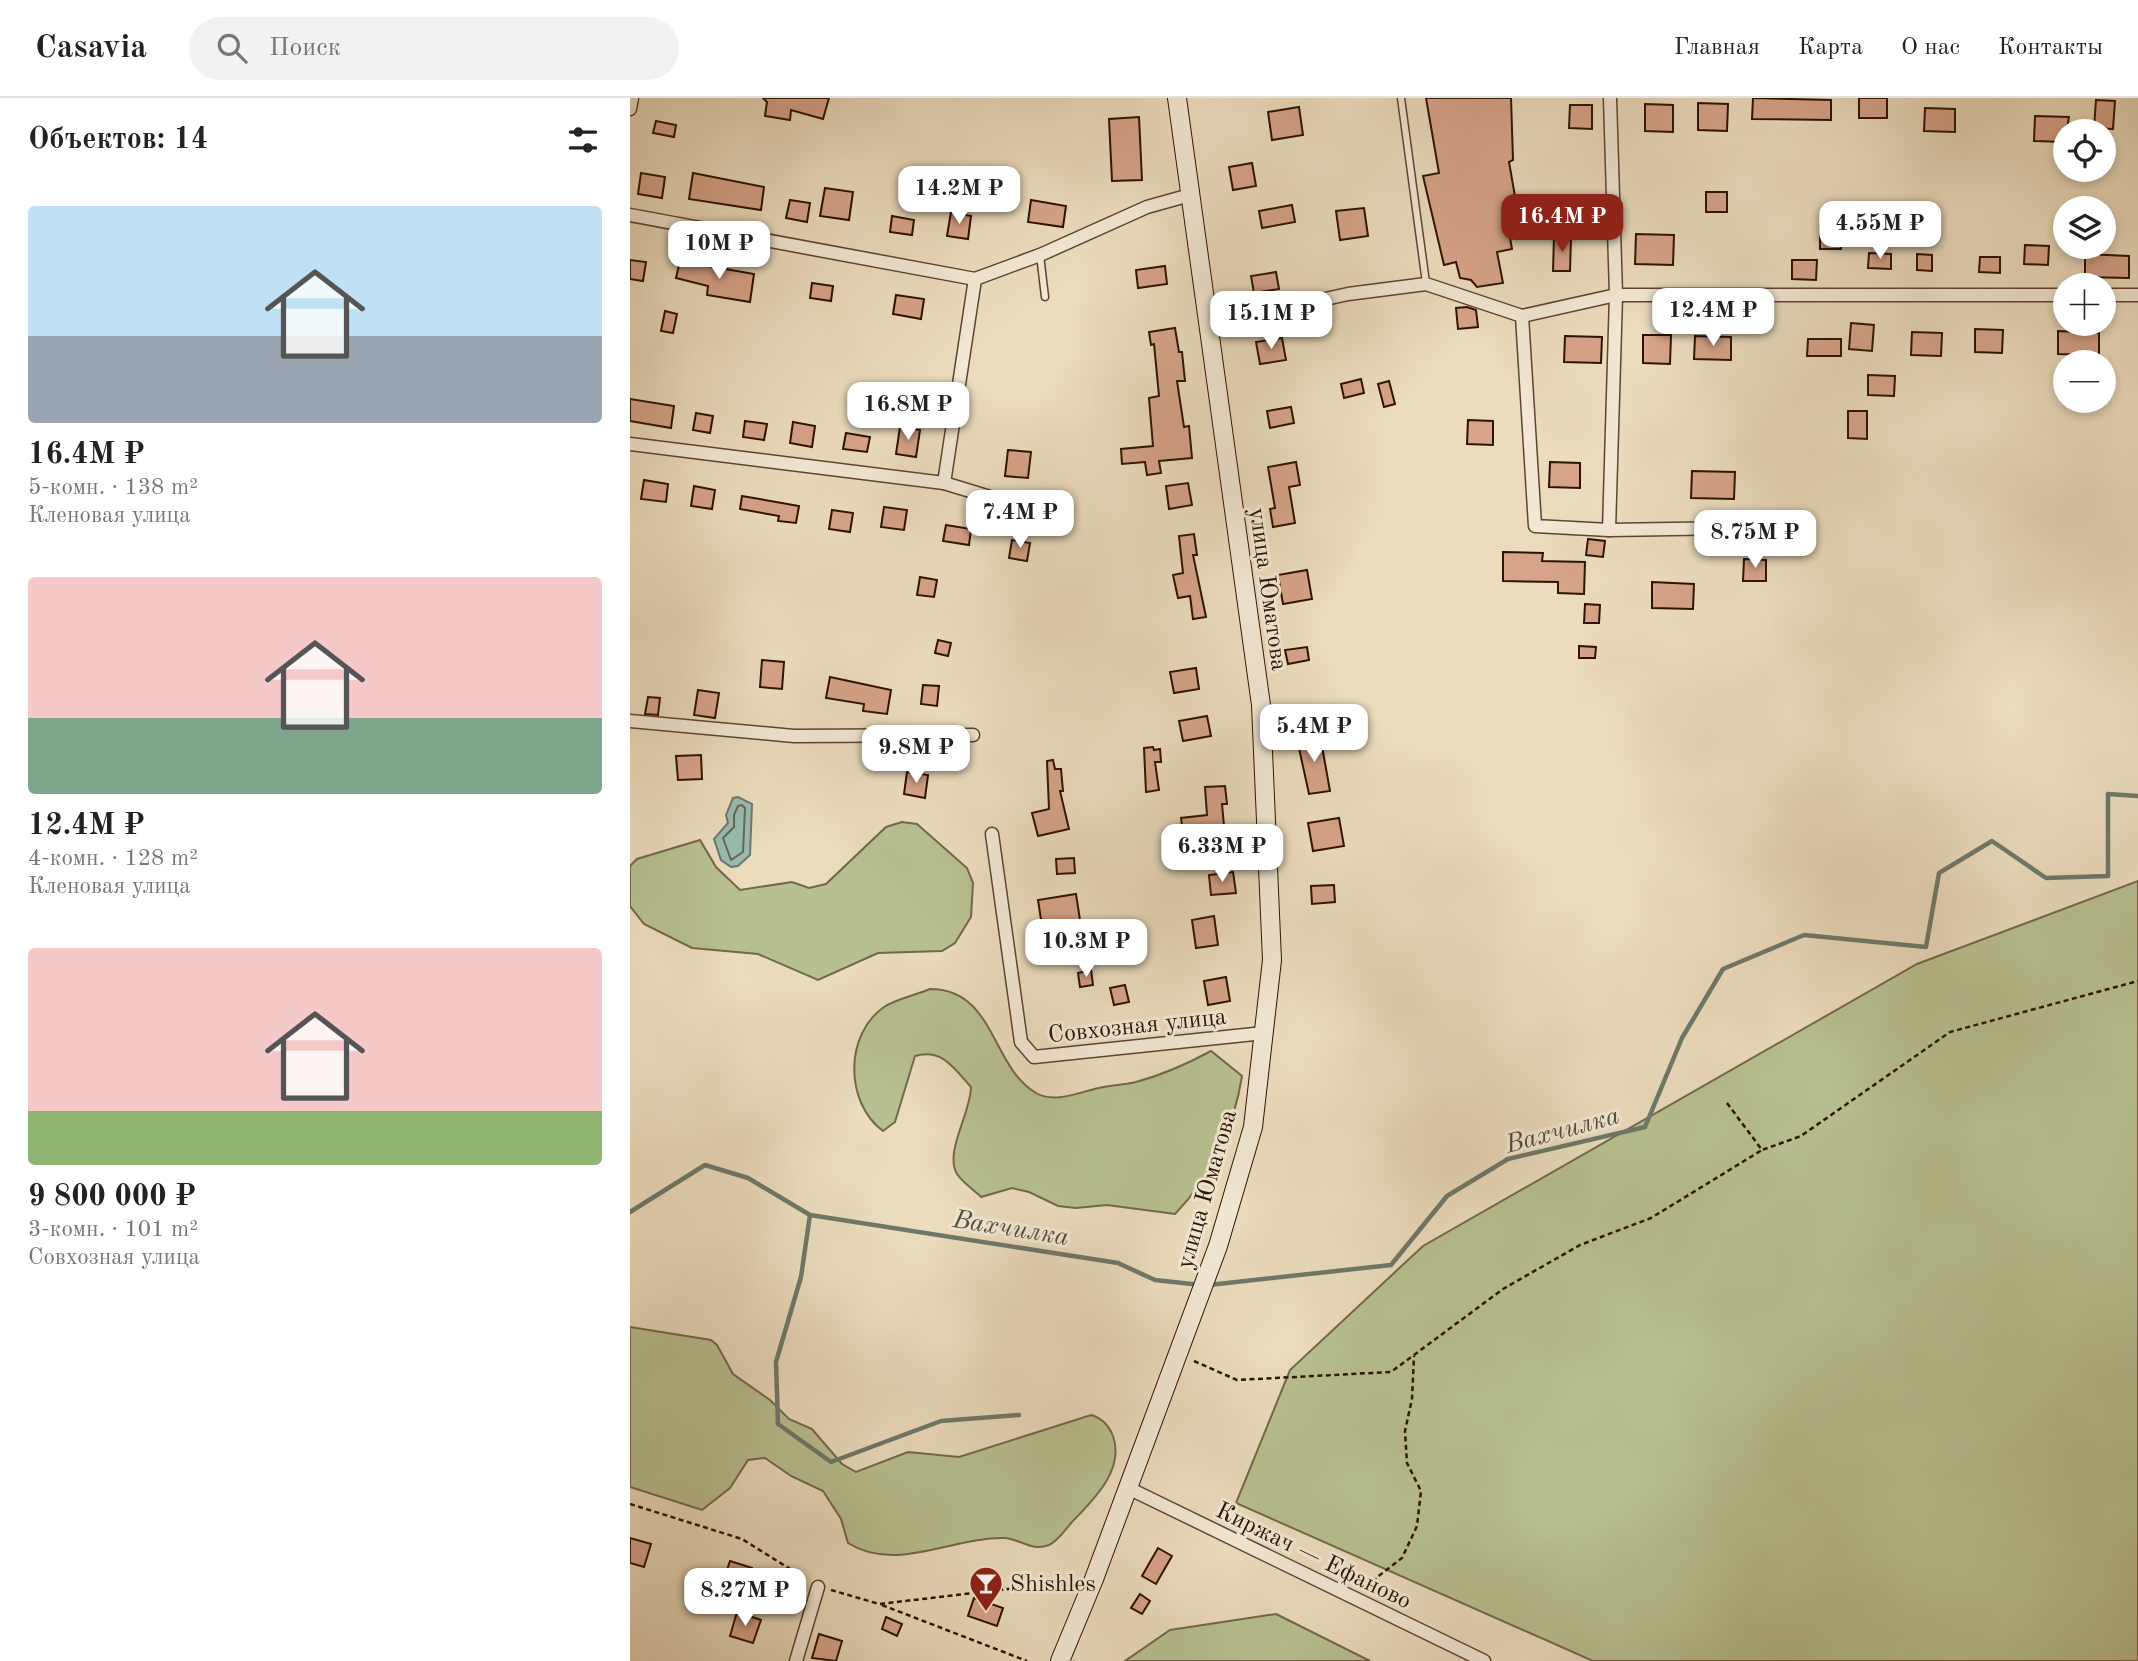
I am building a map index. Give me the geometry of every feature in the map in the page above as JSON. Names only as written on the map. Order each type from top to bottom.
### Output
[{"type":"main road","name":"улица Юматова","points":[[1060,1661],[1094,1578],[1218,1246],[1253,1127],[1272,960],[1261,705],[1177,98]]},
{"type":"street","points":[[630,109],[632,98]]},
{"type":"street","points":[[1609,530],[1616,295],[1610,98]]},
{"type":"street","points":[[630,215],[975,279],[1040,255],[1147,207],[1190,195]]},
{"type":"street","points":[[944,483],[975,279]]},
{"type":"street","points":[[1208,325],[1348,295],[1426,284],[1522,316],[1616,295],[2053,295]]},
{"type":"street","points":[[2116,295],[2138,295]]},
{"type":"street","points":[[1522,316],[1535,526],[1609,530],[1735,528]]},
{"type":"street","points":[[630,444],[944,483],[1016,505]]},
{"type":"street","points":[[630,721],[794,736],[973,736]]},
{"type":"street","name":"Совхозная улица","points":[[992,834],[1021,1042],[1034,1057],[1264,1033]]},
{"type":"street","name":"Киржач — Ефаново","points":[[1126,1487],[1484,1661]]},
{"type":"street","points":[[796,1661],[818,1587]]},
{"type":"lane","points":[[1401,98],[1426,284]]},
{"type":"lane","points":[[1040,255],[1045,297]]},
{"type":"path","points":[[1178,1354],[1237,1380],[1391,1372],[1503,1289],[1580,1245],[1651,1218],[1762,1150],[1801,1136],[1950,1032],[2138,981]]},
{"type":"path","points":[[1727,1103],[1762,1150]]},
{"type":"path","points":[[1367,1605],[1376,1578],[1402,1558],[1416,1526],[1421,1491],[1407,1463],[1405,1431],[1412,1399],[1414,1355]]},
{"type":"path","points":[[630,1504],[742,1539],[818,1587],[879,1604],[1027,1661]]},
{"type":"path","points":[[879,1604],[1094,1578]]},
{"type":"green space","points":[[902,822],[917,824],[967,868],[973,883],[971,917],[955,943],[942,951],[878,953],[818,980],[758,954],[692,948],[644,924],[630,906],[630,866],[637,859],[700,840],[716,867],[740,890],[792,882],[809,888],[826,884],[886,827]]},
{"type":"green space","points":[[2138,881],[2138,1661],[1593,1661],[1236,1503],[1290,1370],[1423,1246],[1917,964]]},
{"type":"green space","points":[[930,989],[951,992],[968,1002],[980,1015],[1021,1081],[1043,1096],[1067,1096],[1136,1082],[1174,1069],[1211,1051],[1242,1076],[1227,1132],[1200,1184],[1175,1214],[1107,1205],[1076,1208],[1058,1206],[1029,1192],[1012,1188],[981,1197],[959,1177],[954,1165],[956,1144],[971,1087],[947,1061],[933,1055],[915,1056],[895,1122],[883,1131],[870,1119],[856,1087],[856,1051],[871,1019],[884,1007]]},
{"type":"green space","points":[[630,1327],[711,1340],[717,1345],[733,1374],[770,1400],[789,1419],[812,1429],[842,1464],[856,1472],[908,1452],[959,1457],[1091,1415],[1102,1420],[1111,1432],[1116,1449],[1115,1461],[1105,1484],[1097,1494],[1058,1538],[1043,1547],[1004,1538],[984,1539],[905,1554],[885,1555],[866,1551],[848,1543],[841,1519],[823,1491],[791,1476],[765,1458],[748,1460],[730,1488],[702,1510],[630,1487]]},
{"type":"green space","points":[[1276,1614],[1370,1661],[1125,1661],[1170,1630]]},
{"type":"water","points":[[738,797],[752,804],[750,855],[738,866],[731,867],[721,860],[714,839],[728,823],[726,815],[733,798]]},
{"type":"building","points":[[763,98],[829,98],[823,119],[791,110],[790,120],[765,116],[767,102]]},
{"type":"building","points":[[1426,98],[1511,98],[1513,160],[1509,162],[1519,219],[1507,221],[1512,249],[1497,252],[1503,283],[1477,287],[1471,280],[1460,278],[1456,262],[1444,265],[1423,176],[1439,173]]},
{"type":"building","points":[[1753,98],[1831,100],[1831,120],[1752,119]]},
{"type":"building","points":[[1859,98],[1887,98],[1887,118],[1859,118]]},
{"type":"building","points":[[2096,100],[2115,101],[2114,119],[2095,119]]},
{"type":"building","points":[[1698,103],[1728,104],[1727,131],[1698,130]]},
{"type":"building","points":[[1645,104],[1673,105],[1673,132],[1645,131]]},
{"type":"building","points":[[1570,105],[1592,105],[1592,129],[1569,128]]},
{"type":"building","points":[[1299,107],[1303,135],[1272,140],[1268,112]]},
{"type":"building","points":[[1925,108],[1955,109],[1955,132],[1924,131]]},
{"type":"building","points":[[2035,116],[2069,117],[2053,119],[2053,142],[2034,141]]},
{"type":"building","points":[[1139,117],[1142,180],[1112,181],[1109,119]]},
{"type":"building","points":[[656,121],[676,125],[674,137],[653,133]]},
{"type":"building","points":[[1252,163],[1256,186],[1233,190],[1229,167]]},
{"type":"building","points":[[641,173],[665,177],[662,198],[638,194]]},
{"type":"building","points":[[693,173],[764,187],[761,210],[689,199]]},
{"type":"building","points":[[825,188],[853,192],[849,220],[820,216]]},
{"type":"building","points":[[1706,192],[1727,192],[1727,212],[1706,212]]},
{"type":"building","points":[[790,200],[810,203],[807,222],[786,218]]},
{"type":"building","points":[[1031,200],[1066,206],[1063,227],[1028,222]]},
{"type":"building","points":[[1292,205],[1295,222],[1262,228],[1259,211]]},
{"type":"building","points":[[1364,208],[1368,236],[1340,240],[1336,211]]},
{"type":"building","points":[[951,212],[971,216],[968,239],[947,236]]},
{"type":"building","points":[[892,216],[914,220],[912,235],[890,232]]},
{"type":"building","points":[[1820,226],[1840,226],[1841,249],[1820,249]]},
{"type":"building","points":[[1636,234],[1674,235],[1673,265],[1635,264]]},
{"type":"building","points":[[1554,236],[1571,237],[1570,271],[1553,271]]},
{"type":"building","points":[[2025,245],[2049,246],[2048,265],[2024,264]]},
{"type":"building","points":[[1869,253],[1891,254],[1891,269],[1868,268]]},
{"type":"building","points":[[1917,254],[1932,255],[1932,271],[1917,270]]},
{"type":"building","points":[[2116,255],[2129,256],[2129,278],[2116,278],[2116,273],[2085,273],[2085,259],[2116,259]]},
{"type":"building","points":[[1980,257],[2000,257],[2000,273],[1979,272]]},
{"type":"building","points":[[630,260],[646,262],[643,281],[630,279]]},
{"type":"building","points":[[1792,260],[1817,260],[1816,280],[1792,279]]},
{"type":"building","points":[[680,261],[754,274],[750,302],[707,295],[708,286],[676,278]]},
{"type":"building","points":[[1165,266],[1167,284],[1138,288],[1136,270]]},
{"type":"building","points":[[1276,272],[1279,289],[1254,293],[1251,276]]},
{"type":"building","points":[[812,283],[833,286],[831,301],[810,298]]},
{"type":"building","points":[[896,295],[924,299],[921,319],[893,314]]},
{"type":"building","points":[[1456,308],[1476,310],[1478,327],[1458,329]]},
{"type":"building","points":[[665,311],[677,314],[673,333],[661,331]]},
{"type":"building","points":[[1851,323],[1874,325],[1872,351],[1849,349]]},
{"type":"building","points":[[1175,328],[1179,352],[1182,352],[1185,381],[1177,381],[1184,427],[1189,426],[1192,458],[1159,461],[1161,473],[1147,475],[1145,462],[1122,464],[1121,449],[1153,446],[1149,398],[1159,396],[1154,344],[1151,345],[1149,332]]},
{"type":"building","points":[[1975,329],[2003,330],[2002,353],[1975,352]]},
{"type":"building","points":[[1912,332],[1942,333],[1941,356],[1911,355]]},
{"type":"building","points":[[1643,335],[1671,335],[1670,364],[1643,363]]},
{"type":"building","points":[[1565,336],[1602,337],[1601,363],[1564,362]]},
{"type":"building","points":[[1695,336],[1731,337],[1731,360],[1694,359]]},
{"type":"building","points":[[2058,336],[2099,336],[2099,350],[2058,350]]},
{"type":"building","points":[[1282,338],[1286,360],[1260,364],[1256,342]]},
{"type":"building","points":[[1808,339],[1841,339],[1841,356],[1807,356]]},
{"type":"building","points":[[1868,375],[1895,376],[1894,396],[1868,395]]},
{"type":"building","points":[[1361,379],[1364,393],[1344,398],[1341,384]]},
{"type":"building","points":[[1389,381],[1395,404],[1384,407],[1378,384]]},
{"type":"building","points":[[630,399],[674,406],[671,428],[630,421]]},
{"type":"building","points":[[1291,407],[1294,423],[1270,428],[1267,411]]},
{"type":"building","points":[[1848,411],[1867,411],[1867,439],[1848,438]]},
{"type":"building","points":[[696,413],[713,416],[710,433],[693,430]]},
{"type":"building","points":[[1468,420],[1493,421],[1493,445],[1467,444]]},
{"type":"building","points":[[745,421],[767,424],[764,440],[743,437]]},
{"type":"building","points":[[793,422],[815,426],[812,447],[790,443]]},
{"type":"building","points":[[900,427],[920,430],[916,457],[896,454]]},
{"type":"building","points":[[846,433],[870,437],[867,452],[843,449]]},
{"type":"building","points":[[1008,450],[1031,452],[1028,478],[1005,476]]},
{"type":"building","points":[[1296,462],[1300,485],[1289,487],[1295,523],[1273,527],[1270,509],[1275,508],[1268,467]]},
{"type":"building","points":[[1550,462],[1580,463],[1580,488],[1549,487]]},
{"type":"building","points":[[1692,471],[1735,472],[1734,499],[1691,498]]},
{"type":"building","points":[[644,480],[668,484],[666,502],[641,499]]},
{"type":"building","points":[[1188,483],[1192,505],[1169,509],[1166,486]]},
{"type":"building","points":[[694,486],[715,490],[712,509],[691,506]]},
{"type":"building","points":[[742,496],[799,506],[796,523],[778,521],[779,516],[740,509]]},
{"type":"building","points":[[884,507],[907,510],[904,530],[881,527]]},
{"type":"building","points":[[832,510],[853,513],[850,532],[829,529]]},
{"type":"building","points":[[946,525],[971,529],[969,545],[943,541]]},
{"type":"building","points":[[1194,534],[1197,555],[1193,555],[1206,617],[1193,619],[1190,596],[1178,598],[1173,575],[1183,573],[1179,536]]},
{"type":"building","points":[[1588,539],[1605,541],[1603,557],[1586,555]]},
{"type":"building","points":[[1012,540],[1030,543],[1027,561],[1009,558]]},
{"type":"building","points":[[1503,552],[1543,553],[1542,561],[1585,562],[1584,594],[1558,593],[1558,582],[1503,581]]},
{"type":"building","points":[[1744,559],[1766,560],[1766,581],[1743,581]]},
{"type":"building","points":[[1307,570],[1312,599],[1283,604],[1278,575]]},
{"type":"building","points":[[920,577],[937,580],[934,597],[917,595]]},
{"type":"building","points":[[1652,582],[1694,584],[1693,609],[1652,608]]},
{"type":"building","points":[[1585,604],[1600,605],[1599,623],[1584,623]]},
{"type":"building","points":[[938,640],[951,643],[948,656],[935,653]]},
{"type":"building","points":[[1579,646],[1596,647],[1595,658],[1579,658]]},
{"type":"building","points":[[1307,647],[1309,660],[1288,664],[1285,650]]},
{"type":"building","points":[[762,660],[784,662],[782,689],[760,687]]},
{"type":"building","points":[[1196,668],[1199,689],[1174,693],[1170,672]]},
{"type":"building","points":[[830,677],[891,690],[887,714],[863,711],[864,704],[826,698]]},
{"type":"building","points":[[923,685],[939,686],[937,706],[921,704]]},
{"type":"building","points":[[698,690],[719,693],[715,718],[694,715]]},
{"type":"building","points":[[648,697],[660,698],[658,715],[645,714]]},
{"type":"building","points":[[1207,716],[1211,736],[1183,741],[1179,721]]},
{"type":"building","points":[[1320,735],[1330,791],[1309,794],[1297,739]]},
{"type":"building","points":[[1153,747],[1154,750],[1160,749],[1161,762],[1155,762],[1159,790],[1146,792],[1144,748]]},
{"type":"building","points":[[701,755],[702,779],[678,780],[676,756]]},
{"type":"building","points":[[1053,760],[1055,769],[1061,769],[1063,791],[1060,791],[1069,829],[1038,836],[1032,813],[1049,809],[1047,761]]},
{"type":"building","points":[[907,772],[928,775],[925,798],[904,794]]},
{"type":"building","points":[[1225,786],[1227,804],[1222,804],[1225,837],[1184,841],[1181,818],[1207,815],[1205,787]]},
{"type":"building","points":[[1339,818],[1344,846],[1313,851],[1308,823]]},
{"type":"building","points":[[1074,858],[1075,873],[1057,874],[1056,859]]},
{"type":"building","points":[[1233,872],[1236,893],[1211,895],[1209,875]]},
{"type":"building","points":[[1334,885],[1335,902],[1312,904],[1311,886]]},
{"type":"building","points":[[1076,894],[1080,920],[1042,926],[1038,900]]},
{"type":"building","points":[[1214,916],[1218,945],[1196,948],[1192,920]]},
{"type":"building","points":[[1091,970],[1093,985],[1080,987],[1078,973]]},
{"type":"building","points":[[1226,977],[1230,1001],[1208,1005],[1204,981]]},
{"type":"building","points":[[1125,985],[1129,1002],[1114,1005],[1110,988]]},
{"type":"building","points":[[630,1538],[651,1544],[644,1567],[630,1563]]},
{"type":"building","points":[[1158,1548],[1172,1556],[1156,1584],[1142,1576]]},
{"type":"building","points":[[730,1561],[752,1568],[744,1592],[722,1585]]},
{"type":"building","points":[[1140,1594],[1150,1601],[1142,1614],[1131,1608]]},
{"type":"building","points":[[974,1598],[1003,1608],[997,1626],[968,1616]]},
{"type":"building","points":[[737,1612],[761,1620],[753,1643],[730,1636]]},
{"type":"building","points":[[886,1617],[902,1624],[897,1636],[882,1629]]},
{"type":"building","points":[[819,1634],[842,1641],[836,1661],[812,1658]]},
{"type":"waterway","name":"Вахчилка","points":[[1209,1285],[1391,1265],[1447,1196],[1508,1159],[1645,1127],[1682,1038],[1723,969],[1804,935],[1926,947],[1939,873],[1992,841],[2046,878],[2108,876],[2108,794],[2138,796]]},
{"type":"waterway","name":"Вахчилка","points":[[630,1212],[705,1165],[748,1178],[810,1215],[1118,1263],[1155,1280],[1201,1285]]},
{"type":"waterway","points":[[810,1215],[801,1277],[776,1362],[778,1424],[831,1462],[941,1421],[1019,1415]]},
{"type":"place","name":"Shishles","points":[[986,1613]]}]
